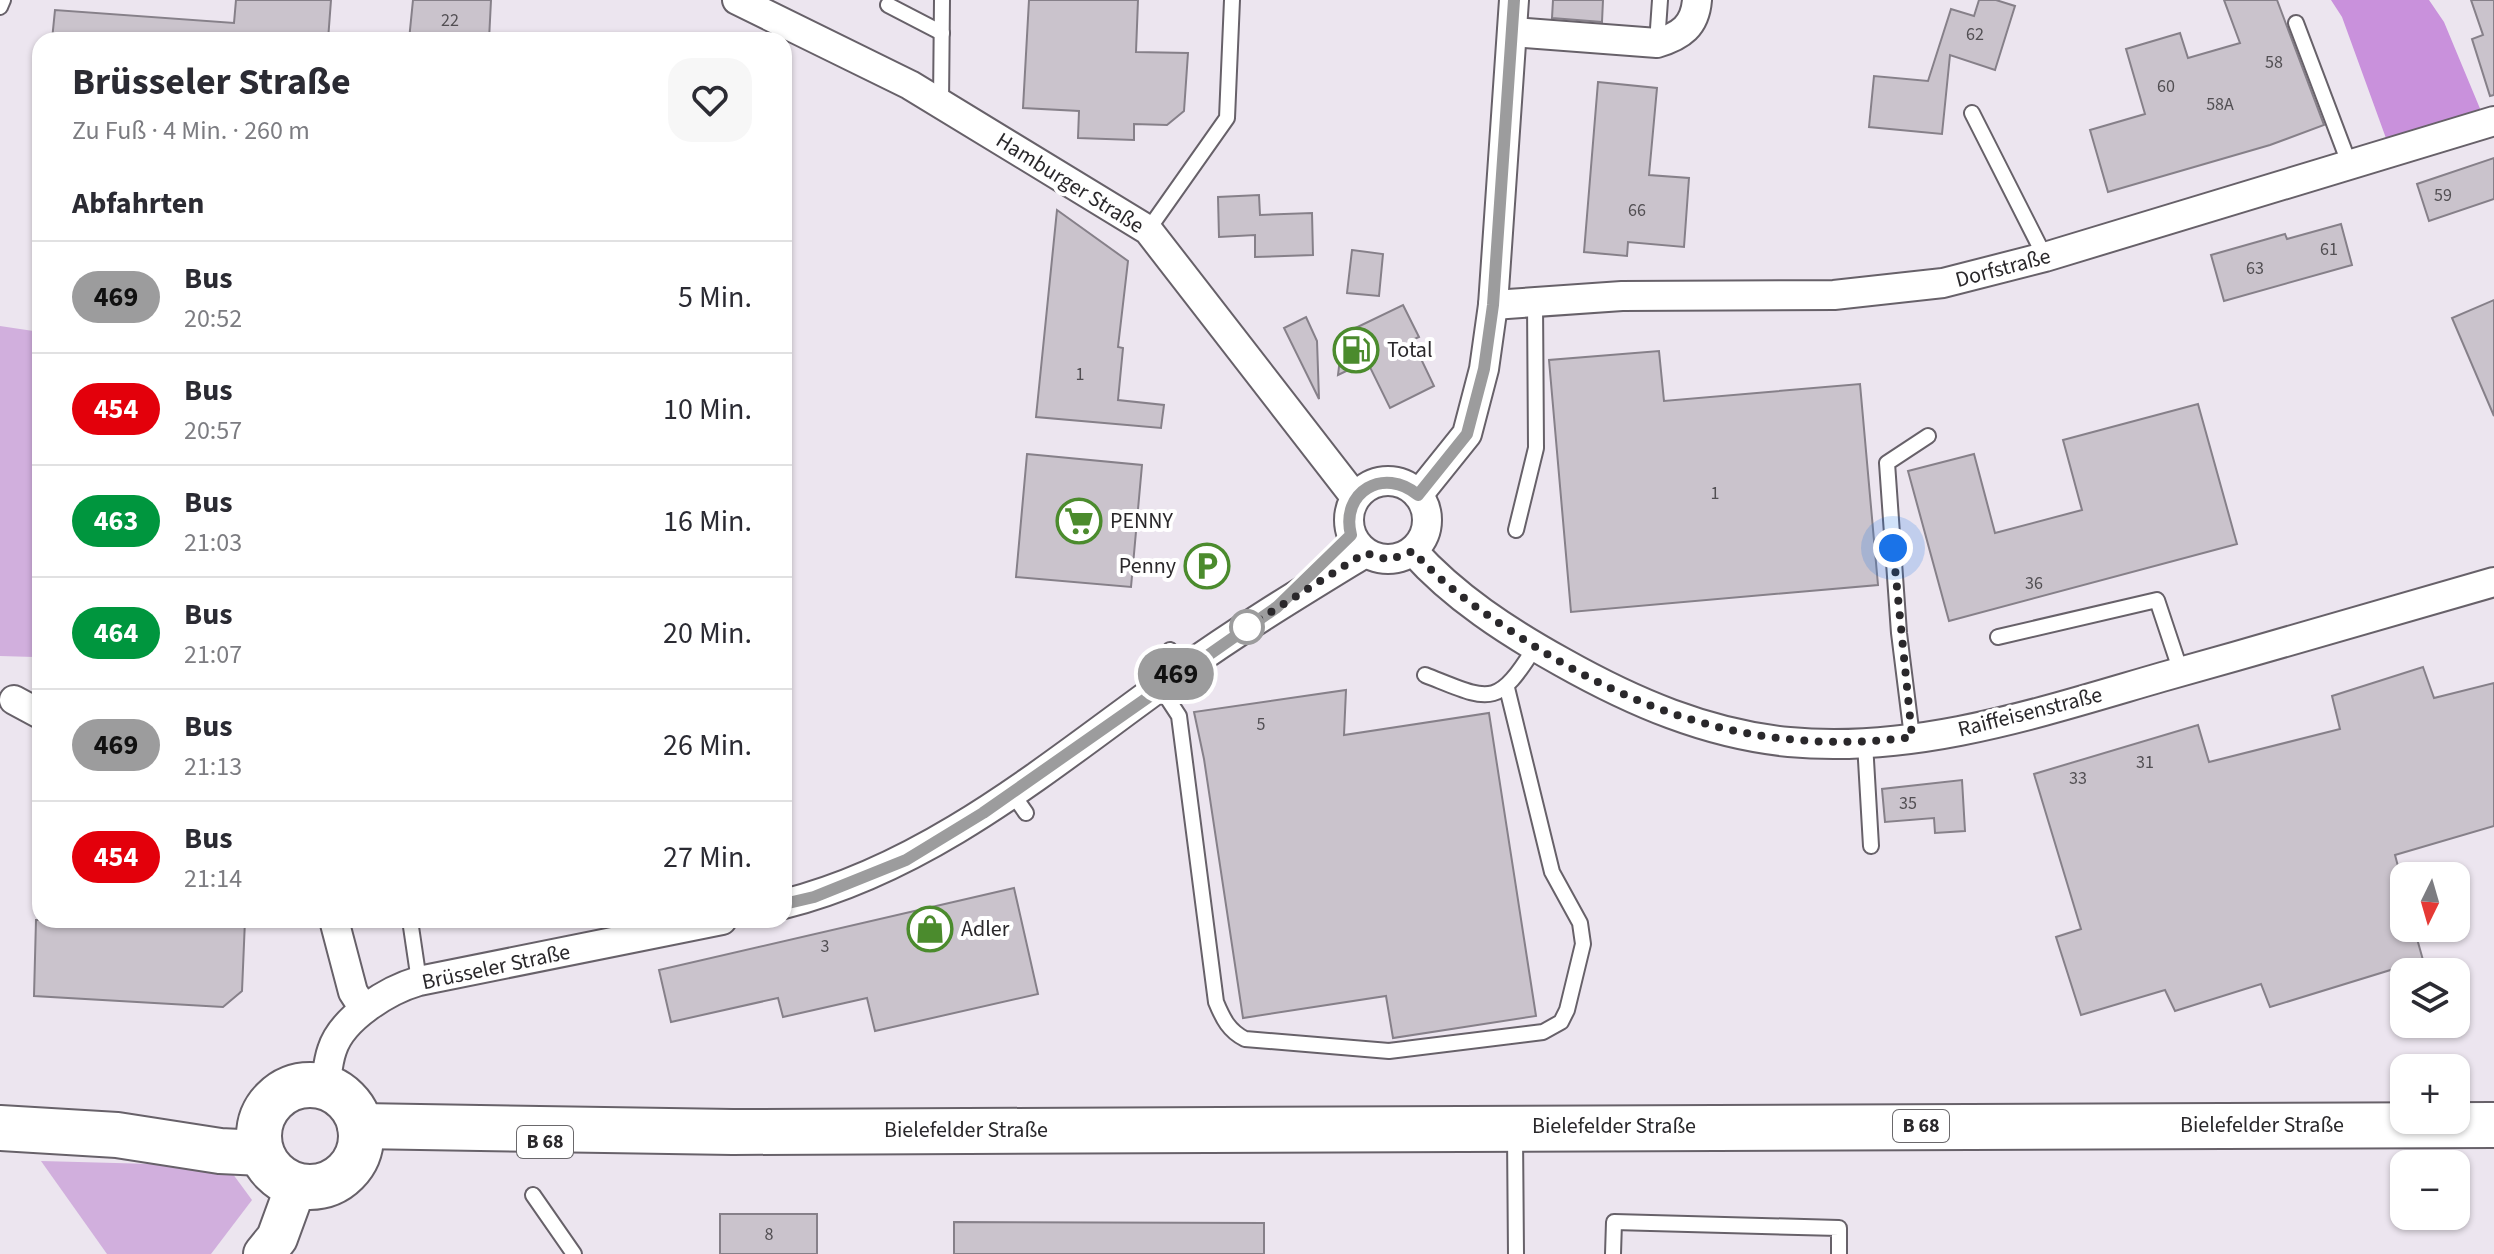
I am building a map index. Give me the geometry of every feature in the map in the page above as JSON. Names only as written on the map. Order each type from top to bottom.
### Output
[{"type":"main road","points":[[293,1087],[325,1087],[348,1102],[359,1141],[339,1179],[311,1188],[296,1186],[275,1174],[261,1137],[268,1106],[293,1087]]},
{"type":"main road","name":"Bielefelder Straße","points":[[359,1141],[392,1150],[733,1132],[2494,1125]]},
{"type":"main road","points":[[0,1128],[117,1135],[261,1137]]},
{"type":"street","name":"Hamburger Straße","points":[[737,0],[941,104],[1148,230],[1355,497]]},
{"type":"street","points":[[1418,495],[1467,434],[1484,369],[1493,305],[1514,0]]},
{"type":"street","points":[[1512,32],[1657,43],[1680,37],[1696,16],[1697,0]]},
{"type":"street","name":"Dorfstraße","points":[[1493,305],[1622,296],[1834,295],[1943,283],[2045,257],[2494,121]]},
{"type":"street","points":[[1386,481],[1398,482],[1418,495],[1427,517],[1421,541],[1413,551],[1389,560],[1358,544],[1348,523],[1355,497],[1364,489],[1386,481]]},
{"type":"street","points":[[792,902],[814,897],[906,860],[1019,803],[1160,687],[1177,660],[1277,607],[1358,544]]},
{"type":"street","name":"Raiffeisenstraße","points":[[1413,551],[1442,584],[1535,647],[1623,696],[1702,726],[1788,742],[1865,743],[1990,727],[2494,582]]},
{"type":"street","points":[[7,695],[32,709]]},
{"type":"street","points":[[336,928],[353,992],[364,1009]]},
{"type":"street","name":"Brüsseler Straße","points":[[325,1087],[332,1047],[364,1009],[386,993],[419,981],[682,928]]},
{"type":"street","points":[[264,1254],[277,1238],[296,1186]]},
{"type":"lane","points":[[0,7],[3,0]]},
{"type":"lane","points":[[941,104],[942,0]]},
{"type":"lane","points":[[1148,230],[1227,118],[1232,0]]},
{"type":"lane","points":[[1657,43],[1660,0]]},
{"type":"lane","points":[[888,5],[942,33]]},
{"type":"lane","points":[[2296,23],[2349,163]]},
{"type":"lane","points":[[1972,113],[2045,257]]},
{"type":"lane","points":[[1516,530],[1536,448],[1535,302]]},
{"type":"lane","points":[[1912,737],[1899,633],[1887,463],[1928,436]]},
{"type":"lane","points":[[1998,637],[2157,600],[2181,672]]},
{"type":"lane","points":[[1425,675],[1476,695],[1507,688],[1535,647]]},
{"type":"lane","points":[[1160,687],[1179,716],[1216,1002],[1223,1018],[1233,1033],[1245,1039],[1389,1051],[1543,1032],[1561,1022],[1567,1010],[1583,944],[1580,923],[1552,872],[1507,688]]},
{"type":"lane","points":[[1865,743],[1871,846]]},
{"type":"lane","points":[[411,928],[419,981]]},
{"type":"lane","points":[[1515,1127],[1516,1254]]},
{"type":"lane","points":[[533,1195],[574,1254]]},
{"type":"lane","points":[[1613,1254],[1614,1222],[1839,1228],[1839,1254]]},
{"type":"shaded area","points":[[2331,0],[2429,0],[2444,22],[2481,111],[2387,141],[2342,17]]},
{"type":"shaded area","points":[[0,326],[32,331],[32,657],[0,656]]},
{"type":"shaded area","points":[[41,1161],[227,1166],[252,1200],[211,1254],[107,1254]]},
{"type":"building","points":[[236,0],[331,0],[329,32],[53,32],[55,10],[234,23]]},
{"type":"building","points":[[413,0],[491,0],[489,32],[410,32]]},
{"type":"building","points":[[1029,0],[1138,0],[1136,52],[1188,53],[1184,111],[1167,125],[1134,124],[1134,140],[1078,138],[1079,111],[1023,108]]},
{"type":"building","points":[[1553,0],[1603,0],[1602,22],[1552,18]]},
{"type":"building","points":[[1979,0],[1996,0],[2015,6],[1995,70],[1950,55],[1942,134],[1869,127],[1874,76],[1928,81],[1951,9],[1974,16]]},
{"type":"building","points":[[2224,0],[2277,0],[2324,125],[2270,145],[2108,192],[2090,130],[2145,114],[2126,49],[2180,33],[2188,58],[2240,43]]},
{"type":"building","points":[[2471,0],[2494,0],[2494,95],[2490,96],[2472,39],[2483,35]]},
{"type":"building","points":[[1598,82],[1657,88],[1649,175],[1689,178],[1684,247],[1628,242],[1627,256],[1584,252]]},
{"type":"building","points":[[2494,158],[2494,199],[2429,221],[2417,184]]},
{"type":"building","points":[[1259,195],[1260,215],[1312,213],[1313,255],[1255,257],[1255,235],[1219,237],[1218,197]]},
{"type":"building","points":[[1057,210],[1128,261],[1118,347],[1123,348],[1118,400],[1164,405],[1161,428],[1036,417]]},
{"type":"building","points":[[2341,224],[2352,265],[2224,301],[2211,255],[2285,234],[2287,239]]},
{"type":"building","points":[[1352,250],[1383,254],[1379,296],[1347,293]]},
{"type":"building","points":[[2494,300],[2494,416],[2452,318]]},
{"type":"building","name":"Total","points":[[1403,305],[1419,337],[1412,340],[1434,386],[1390,408],[1367,361],[1338,375],[1343,334]]},
{"type":"building","points":[[1306,317],[1317,341],[1319,399],[1284,328]]},
{"type":"building","points":[[1659,351],[1664,401],[1860,384],[1878,585],[1571,612],[1549,360]]},
{"type":"building","points":[[2198,404],[2237,544],[1949,621],[1908,471],[1974,454],[1995,533],[2082,510],[2063,440]]},
{"type":"building","name":"PENNY","points":[[1027,454],[1142,465],[1131,587],[1016,577]]},
{"type":"building","points":[[2423,667],[2434,698],[2494,683],[2494,826],[2395,855],[2397,862],[2390,862],[2390,942],[2418,942],[2422,958],[2390,958],[2390,970],[2270,1007],[2261,984],[2175,1011],[2165,990],[2081,1015],[2056,937],[2081,929],[2034,774],[2198,725],[2209,762],[2340,729],[2332,696]]},
{"type":"building","points":[[1346,690],[1344,735],[1489,713],[1536,1016],[1393,1038],[1386,996],[1243,1018],[1204,759],[1194,712]]},
{"type":"building","points":[[1962,780],[1965,831],[1935,833],[1934,818],[1885,822],[1882,789]]},
{"type":"building","name":"Adler","points":[[1014,888],[1038,994],[875,1031],[867,998],[783,1017],[778,998],[671,1022],[659,970]]},
{"type":"building","points":[[36,928],[245,928],[242,991],[223,1007],[34,996]]},
{"type":"building","points":[[720,1214],[817,1214],[817,1254],[720,1254]]},
{"type":"building","points":[[954,1222],[1264,1223],[1264,1254],[954,1254]]},
{"type":"bus line","name":"469","points":[[792,902],[814,897],[906,860],[983,813],[1184,669],[1277,607],[1351,535],[1348,523],[1350,509],[1355,497],[1364,489],[1374,483],[1398,482],[1418,495],[1467,434],[1484,369],[1493,305],[1514,0]]},
{"type":"place","name":"Total","points":[[1356,350]]},
{"type":"place","name":"PENNY","points":[[1079,521]]},
{"type":"place","name":"Penny","points":[[1207,566]]},
{"type":"place","name":"Adler","points":[[930,929]]},
{"type":"route","points":[[1247,627],[1365,553],[1389,560],[1413,551],[1442,584],[1466,601],[1535,647],[1623,696],[1702,726],[1788,742],[1865,743],[1912,737],[1899,633],[1893,548]]}]
